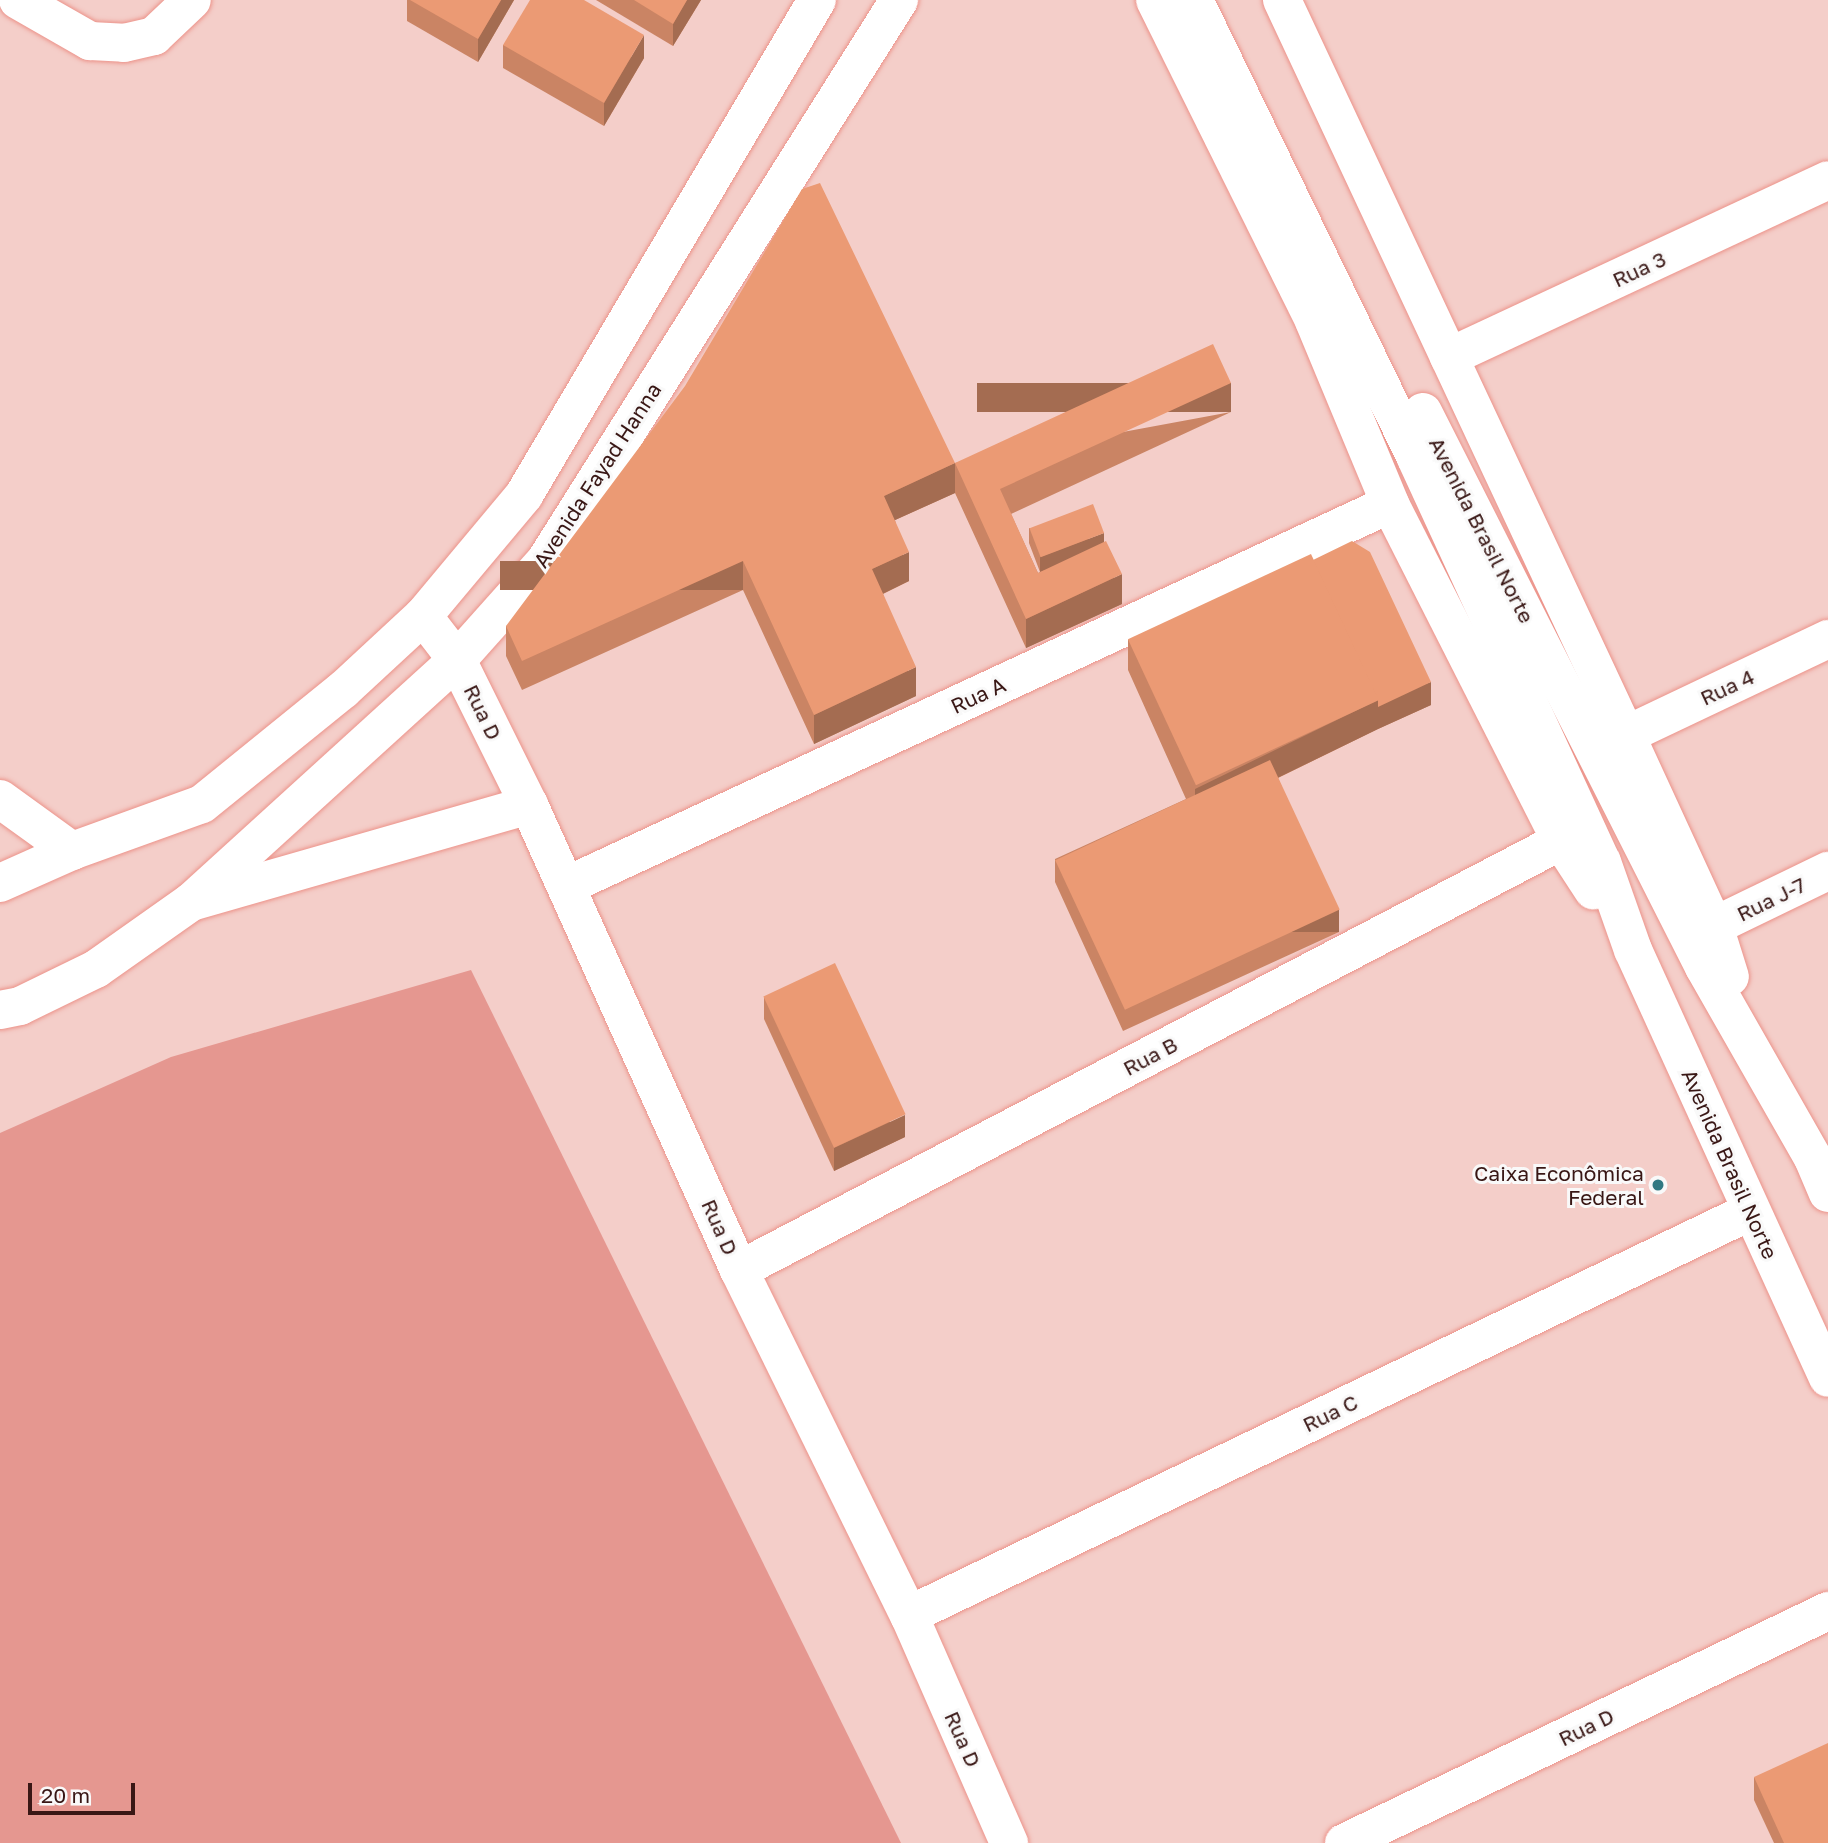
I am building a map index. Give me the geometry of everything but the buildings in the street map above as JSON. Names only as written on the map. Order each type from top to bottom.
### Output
[{"type":"main road","points":[[18,0],[90,41],[124,43],[154,36],[191,0]]},
{"type":"main road","points":[[0,883],[72,850],[202,804],[343,690],[423,616],[524,495],[817,0]]},
{"type":"main road","name":"Avenida Fayad Hanna","points":[[0,1010],[20,1006],[96,969],[191,902],[457,660],[545,560],[898,0]]},
{"type":"main road","name":"Avenida Brasil Norte","points":[[1155,0],[1314,321],[1390,504],[1561,841],[1633,950]]},
{"type":"main road","name":"Avenida Brasil Norte","points":[[1194,0],[1427,481],[1602,862],[1633,950],[1828,1378]]},
{"type":"main road","name":"Avenida Brasil Norte","points":[[1224,0],[1430,425],[1704,967],[1813,1158],[1828,1193]]},
{"type":"main road","name":"Avenida Brasil Norte","points":[[1282,0],[1714,926],[1754,1052]]},
{"type":"main road","name":"Rua 3","points":[[1449,357],[1828,180]]},
{"type":"main road","name":"Rua A","points":[[566,886],[1390,504]]},
{"type":"main road","name":"Rua D","points":[[423,616],[457,660],[529,805],[740,1270],[909,1615],[1009,1843]]},
{"type":"main road","name":"Rua 4","points":[[1626,735],[1828,639]]},
{"type":"main road","points":[[0,799],[72,850]]},
{"type":"main road","points":[[191,902],[529,805]]},
{"type":"main road","name":"Rua B","points":[[740,1270],[1561,841]]},
{"type":"main road","name":"Rua J-7","points":[[1714,926],[1828,871]]},
{"type":"main road","name":"Rua C","points":[[909,1615],[1751,1212]]},
{"type":"main road","name":"Rua D","points":[[1344,1843],[1828,1611]]},
{"type":"shaded area","points":[[471,970],[901,1843],[0,1843],[0,1133],[171,1057]]},
{"type":"place","name":"Caixa Econômica Federal","points":[[1658,1185]]}]
